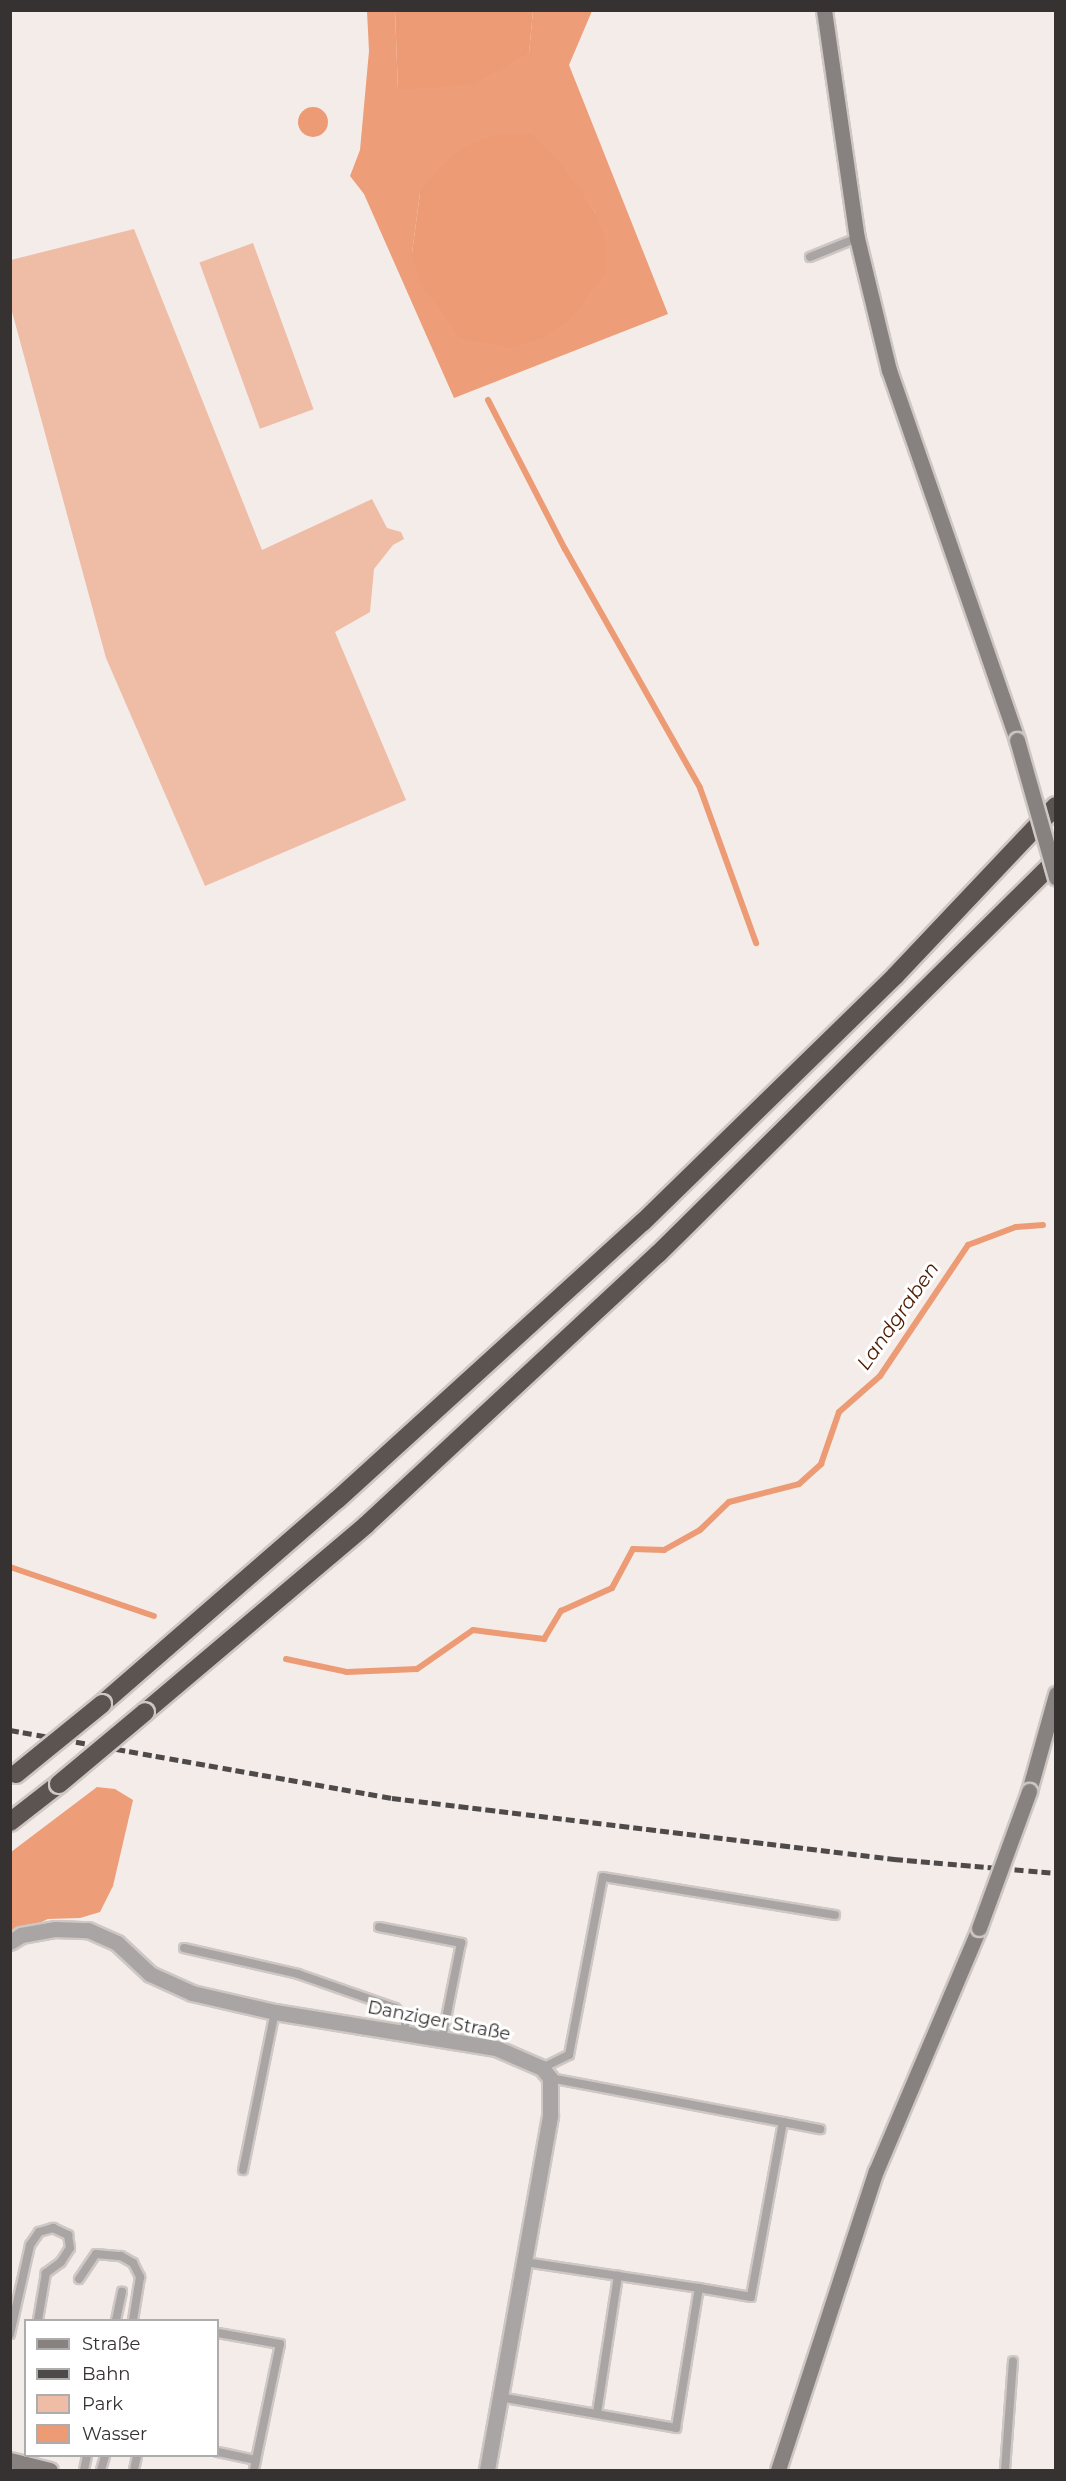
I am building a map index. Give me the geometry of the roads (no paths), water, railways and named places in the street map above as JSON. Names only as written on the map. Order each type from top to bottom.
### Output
[{"type":"highway","points":[[13,1776],[102,1704],[337,1500],[643,1222],[895,976],[1056,807]]},
{"type":"highway","points":[[10,1822],[59,1784],[366,1525],[658,1254],[1056,860]]},
{"type":"main road","points":[[824,10],[857,238],[889,370],[1017,740],[1056,878]]},
{"type":"main road","points":[[778,2470],[876,2171],[979,1928],[1029,1791],[1056,1694]]},
{"type":"main road","points":[[10,2460],[50,2470]]},
{"type":"street","name":"Danziger Straße","points":[[10,1942],[21,1935],[55,1929],[88,1930],[117,1943],[150,1974],[171,1985],[275,2012],[496,2048],[546,2073]]},
{"type":"street","points":[[487,2470],[498,2397],[550,2116],[546,2073]]},
{"type":"lane","points":[[810,257],[857,238]]},
{"type":"lane","points":[[546,2073],[569,2055],[603,1877],[835,1915]]},
{"type":"lane","points":[[379,1927],[461,1943],[442,2039]]},
{"type":"lane","points":[[184,1948],[298,1974],[395,2008],[405,2018],[405,2033]]},
{"type":"lane","points":[[243,2170],[275,2012]]},
{"type":"lane","points":[[546,2073],[820,2129]]},
{"type":"lane","points":[[524,2262],[751,2297],[783,2122]]},
{"type":"lane","points":[[10,2334],[30,2245],[39,2232],[52,2228],[68,2235],[70,2248],[61,2262],[46,2273],[38,2319]]},
{"type":"lane","points":[[79,2279],[96,2254],[121,2256],[133,2264],[140,2277],[133,2319]]},
{"type":"lane","points":[[597,2413],[618,2276]]},
{"type":"lane","points":[[498,2397],[676,2428],[699,2288]]},
{"type":"lane","points":[[116,2319],[122,2292]]},
{"type":"lane","points":[[219,2333],[280,2344],[254,2470]]},
{"type":"lane","points":[[1005,2470],[1013,2361]]},
{"type":"lane","points":[[219,2452],[256,2460]]},
{"type":"water","points":[[395,10],[533,11],[529,53],[473,84],[398,90]]},
{"type":"water","points":[[313,107],[324,111],[328,122],[324,133],[313,137],[302,133],[298,122],[302,111]]},
{"type":"water","points":[[498,134],[531,134],[562,165],[596,213],[605,239],[607,271],[569,321],[544,337],[510,348],[459,337],[420,282],[412,253],[420,193],[441,166],[466,146]]},
{"type":"waterway","points":[[488,400],[565,549],[700,788],[756,943]]},
{"type":"waterway","name":"Landgraben","points":[[286,1659],[347,1672],[417,1669],[473,1630],[544,1639],[561,1611],[612,1588],[633,1549],[664,1550],[700,1530],[729,1502],[799,1484],[821,1464],[839,1412],[880,1376],[968,1245],[1016,1227],[1043,1225]]},
{"type":"waterway","name":"Landgraben","points":[[10,1567],[154,1616]]},
{"type":"railway","points":[[10,1730],[392,1798],[894,1859],[1056,1873]]}]
